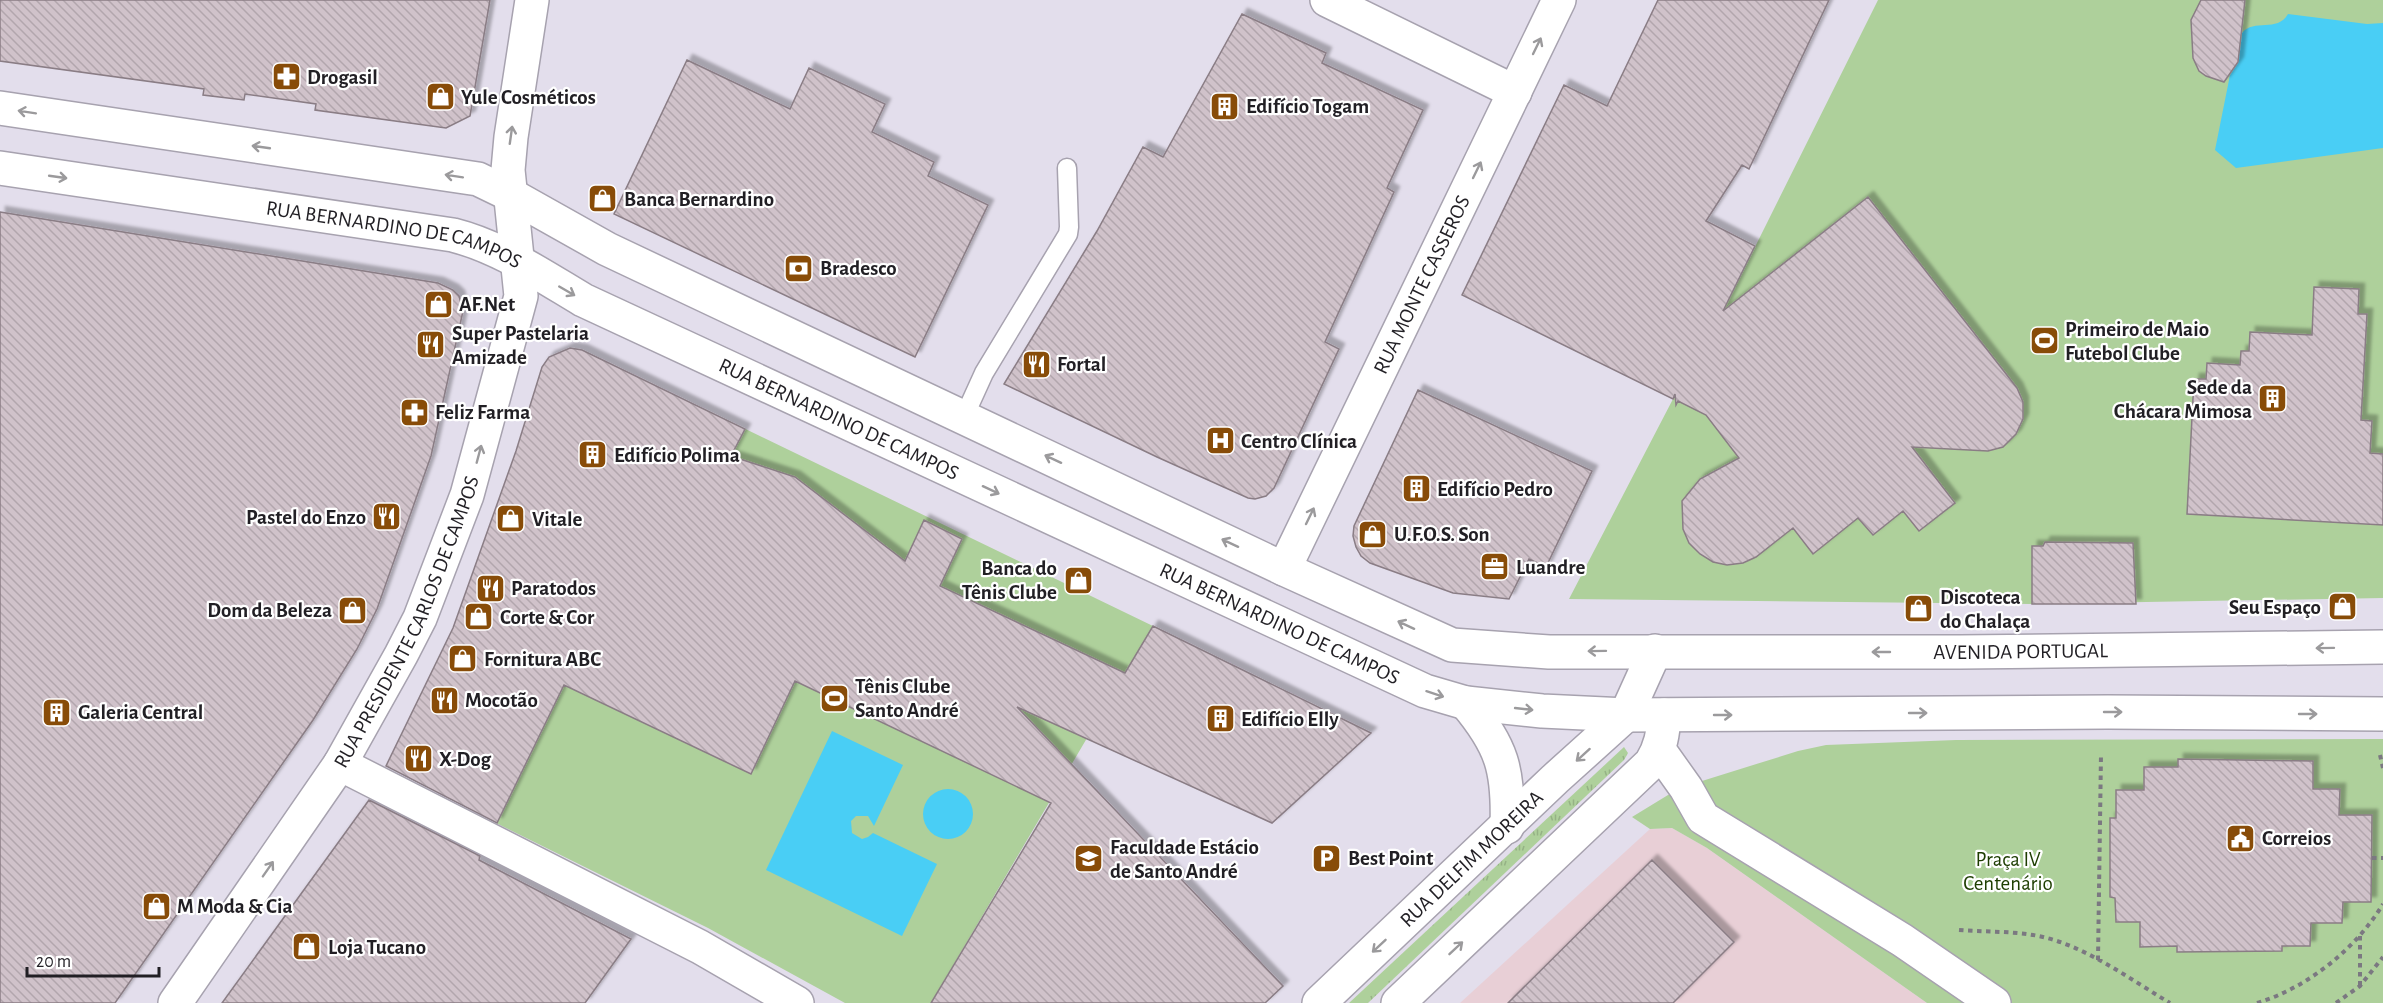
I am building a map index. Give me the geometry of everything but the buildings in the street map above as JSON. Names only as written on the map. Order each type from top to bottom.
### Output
[{"type":"main road","name":"RUA PRESIDENTE CARLOS DE CAMPOS","points":[[175,1003],[340,764],[420,618],[466,495],[520,296],[509,194],[509,152],[532,0]]},
{"type":"main road","points":[[1327,0],[1515,92]]},
{"type":"main road","name":"RUA MONTE CASSEROS","points":[[1284,569],[1559,0]]},
{"type":"main road","points":[[0,108],[478,179],[607,249],[1284,569],[1452,645],[1549,652],[1656,651]]},
{"type":"main road","name":"RUA BERNARDINO DE CAMPOS","points":[[0,168],[453,235],[475,241],[517,261],[583,300],[1425,691],[1466,703],[1542,711],[1664,716]]},
{"type":"main road","name":"AVENIDA PORTUGAL","points":[[1656,651],[1960,652],[2383,647]]},
{"type":"main road","points":[[1626,715],[1656,651]]},
{"type":"main road","points":[[1398,1003],[1651,763],[1659,750],[1663,736],[1664,716],[1656,651]]},
{"type":"main road","points":[[1466,703],[1484,724],[1504,764],[1508,804],[1507,827]]},
{"type":"main road","points":[[1664,716],[2108,712],[2383,714]]},
{"type":"main road","name":"RUA DELFIM MOREIRA","points":[[1318,1003],[1626,715]]},
{"type":"main road","points":[[1659,750],[1686,788],[1703,818],[1902,940],[1994,1003]]},
{"type":"main road","points":[[340,764],[700,947],[797,1003]]},
{"type":"lane","points":[[964,417],[984,373],[1068,234],[1070,227],[1067,168]]},
{"type":"path","points":[[2378,748],[2383,768]]},
{"type":"path","points":[[2098,960],[2101,754]]},
{"type":"path","points":[[2372,858],[2383,858]]},
{"type":"path","points":[[2257,1003],[2301,983],[2330,963],[2360,935],[2383,904]]},
{"type":"path","points":[[1902,940],[1953,930],[2034,935],[2066,945],[2098,960],[2170,1003]]},
{"type":"path","points":[[2360,935],[2360,986]]},
{"type":"path","points":[[2336,1003],[2360,986],[2383,957]]},
{"type":"shaded area","points":[[1672,828],[1707,848],[1927,1003],[1460,1003],[1650,829]]},
{"type":"green space","name":"Primeiro de Maio Futebol Clube","points":[[1878,0],[2383,0],[2383,598],[2032,604],[1569,599],[1755,247]]},
{"type":"green space","name":"Tênis Clube Santo André","points":[[696,405],[1153,626],[931,1003],[845,1003],[708,928],[496,823],[597,617]]},
{"type":"green space","name":"Praça IV Centenário","points":[[2383,739],[2383,1003],[1927,1003],[1707,848],[1672,828],[1650,829],[1632,817],[1668,795],[1702,781],[1798,751],[1826,745],[1956,740]]},
{"type":"green space","points":[[1624,747],[1628,753],[1624,760],[1368,1003],[1349,1003]]},
{"type":"water","points":[[2288,14],[2367,24],[2383,23],[2383,148],[2236,168],[2215,150],[2230,75],[2238,62],[2242,33],[2253,26],[2278,23]]},
{"type":"water","points":[[832,731],[903,765],[874,826],[868,816],[856,816],[851,821],[852,833],[862,839],[873,833],[937,864],[902,936],[766,870]]},
{"type":"water","points":[[943,789],[953,789],[966,796],[973,809],[973,819],[966,832],[953,839],[943,839],[934,835],[927,828],[923,819],[923,809],[927,800],[934,793]]},
{"type":"place","name":"Drogasil","points":[[286,77]]},
{"type":"place","name":"Yule Cosméticos","points":[[440,97]]},
{"type":"place","name":"Edifício Togam","points":[[1225,106]]},
{"type":"place","name":"Banca Bernardino","points":[[603,199]]},
{"type":"place","name":"Bradesco","points":[[799,268]]},
{"type":"place","name":"AF.Net","points":[[438,304]]},
{"type":"place","name":"Primeiro de Maio Futebol Clube","points":[[2044,341]]},
{"type":"place","name":"Super Pastelaria Amizade","points":[[431,345]]},
{"type":"place","name":"Fortal","points":[[1036,364]]},
{"type":"place","name":"Sede da Chácara Mimosa","points":[[2273,399]]},
{"type":"place","name":"Feliz Farma","points":[[414,412]]},
{"type":"place","name":"Centro Clínica","points":[[1220,441]]},
{"type":"place","name":"Edifício Polima","points":[[593,455]]},
{"type":"place","name":"Edifício Pedro","points":[[1416,489]]},
{"type":"place","name":"Pastel do Enzo","points":[[387,517]]},
{"type":"place","name":"Vitale","points":[[511,519]]},
{"type":"place","name":"U.F.O.S. Son","points":[[1373,534]]},
{"type":"place","name":"Luandre","points":[[1495,567]]},
{"type":"place","name":"Banca do Tênis Clube","points":[[1078,580]]},
{"type":"place","name":"Paratodos","points":[[490,588]]},
{"type":"place","name":"Seu Espaço","points":[[2342,607]]},
{"type":"place","name":"Discoteca do Chalaça","points":[[1919,609]]},
{"type":"place","name":"Dom da Beleza","points":[[353,610]]},
{"type":"place","name":"Corte & Cor","points":[[479,617]]},
{"type":"place","name":"Fornitura ABC","points":[[463,659]]},
{"type":"place","name":"Tênis Clube Santo André","points":[[834,698]]},
{"type":"place","name":"Mocotão","points":[[444,700]]},
{"type":"place","name":"Galeria Central","points":[[57,712]]},
{"type":"place","name":"Edifício Elly","points":[[1220,719]]},
{"type":"place","name":"X-Dog","points":[[418,759]]},
{"type":"place","name":"Correios","points":[[2241,838]]},
{"type":"place","name":"Best Point","points":[[1327,858]]},
{"type":"place","name":"Faculdade Estácio de Santo André","points":[[1089,859]]},
{"type":"place","name":"M Moda & Cia","points":[[156,906]]},
{"type":"place","name":"Loja Tucano","points":[[307,947]]}]
